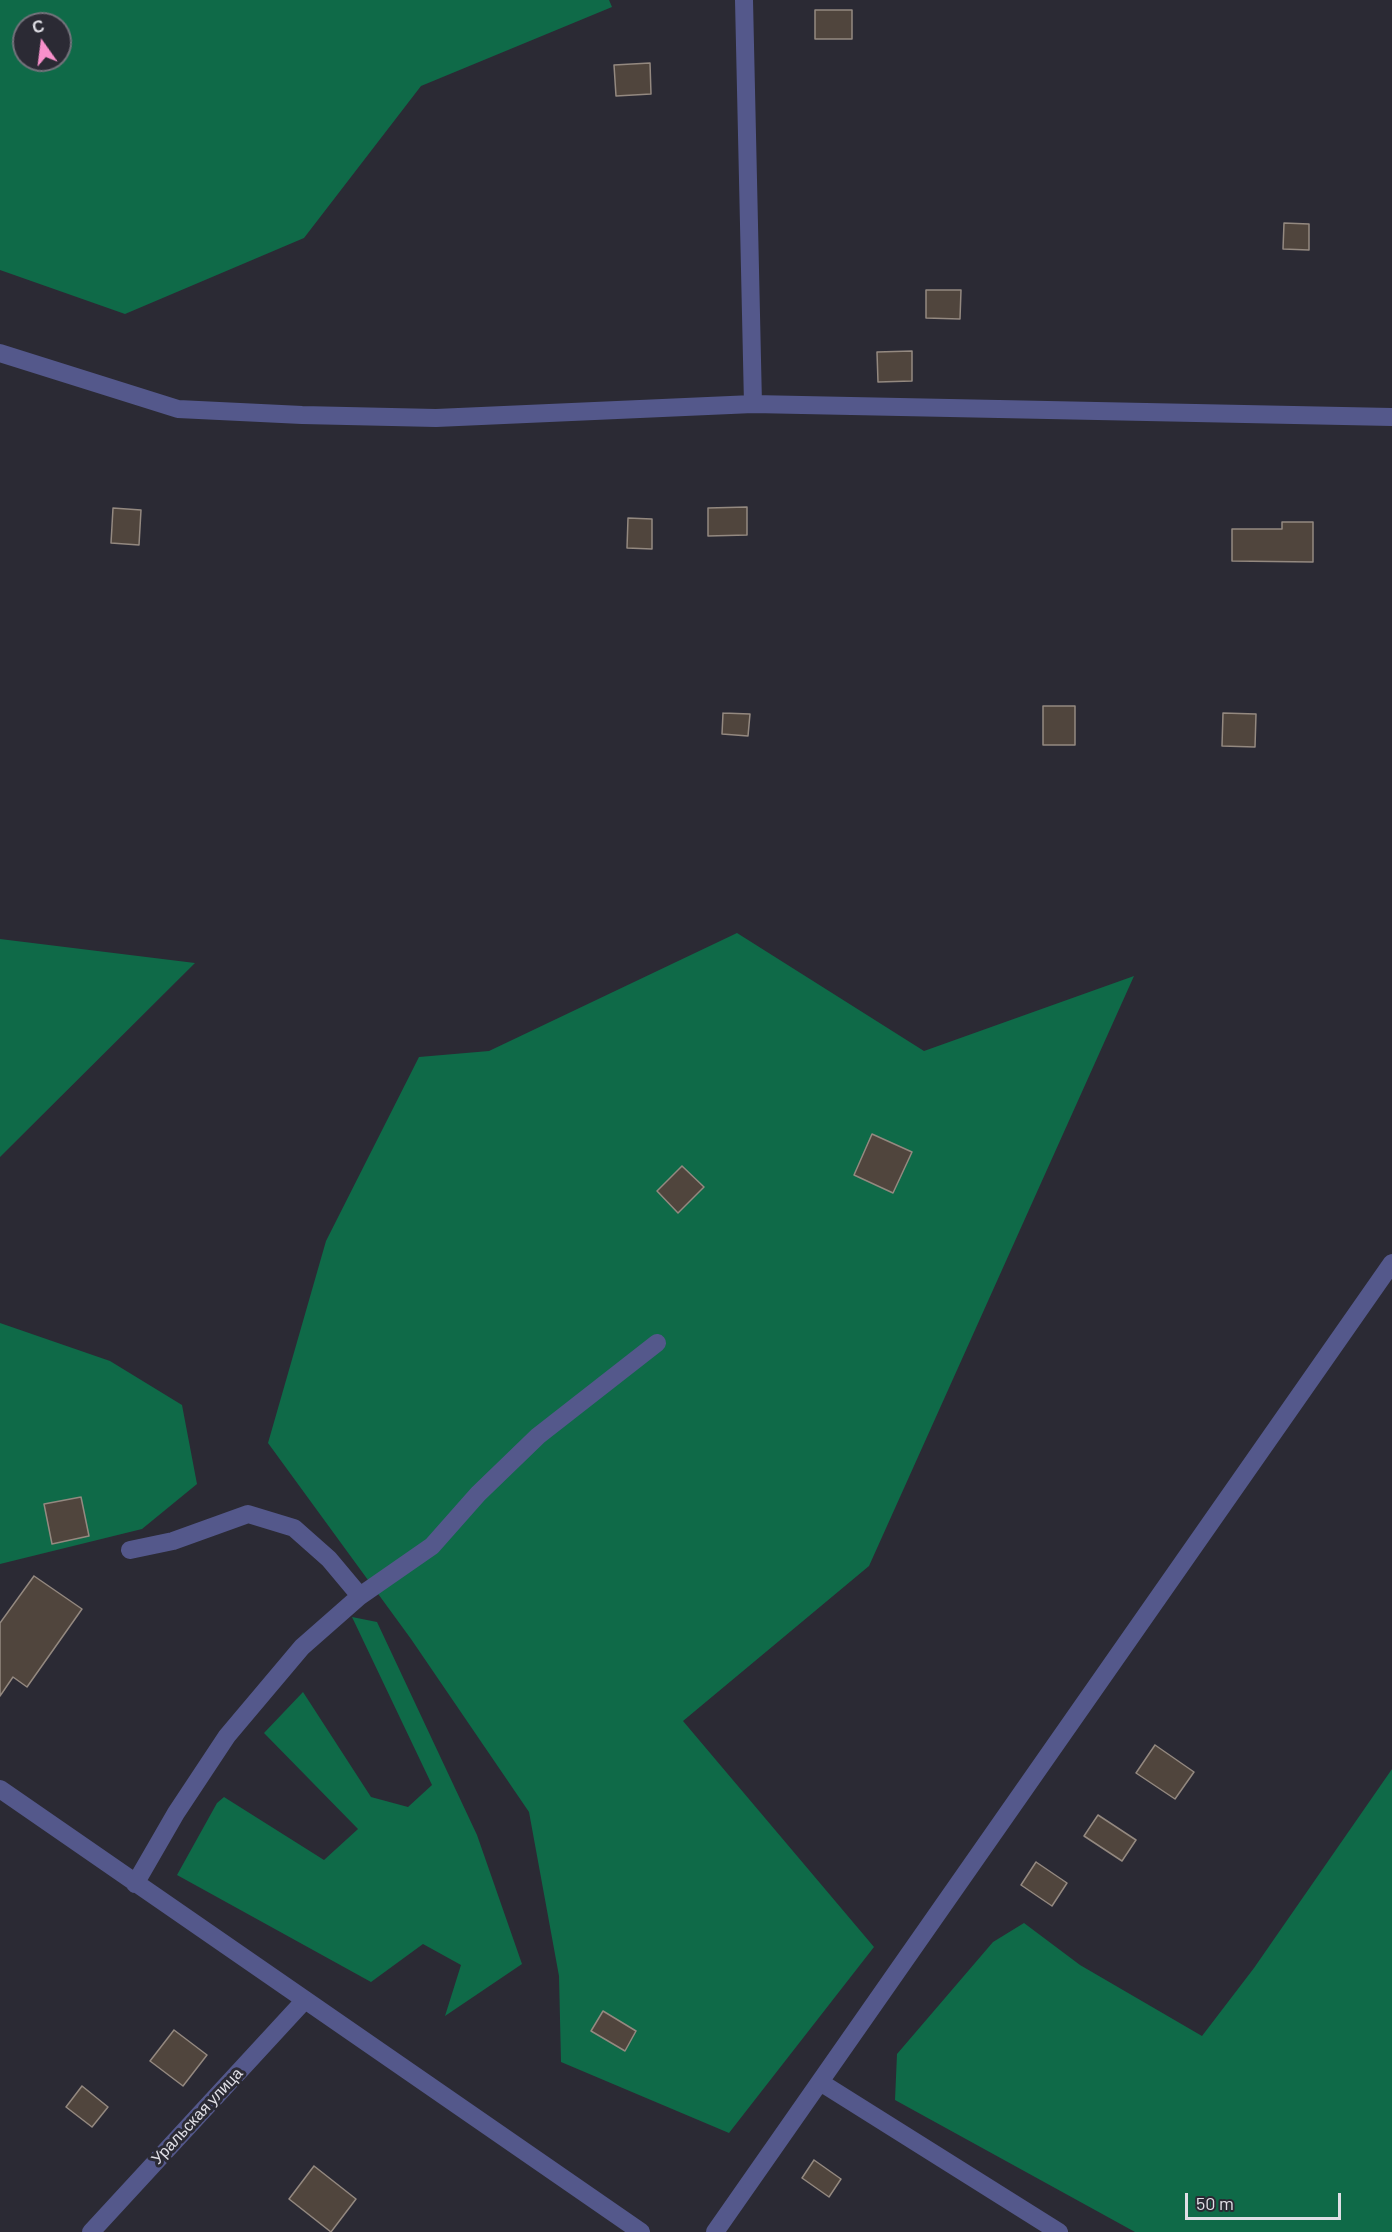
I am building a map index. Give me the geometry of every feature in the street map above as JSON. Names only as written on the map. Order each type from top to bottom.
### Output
[{"type":"street","points":[[744,0],[753,405]]},
{"type":"street","points":[[0,353],[178,409],[302,415],[436,418],[753,405],[1392,417]]},
{"type":"street","points":[[715,2232],[1392,1263]]},
{"type":"street","points":[[135,1884],[176,1813],[227,1736],[302,1647],[360,1596],[432,1546],[478,1494],[538,1436],[657,1342]]},
{"type":"street","points":[[130,1550],[173,1541],[248,1514],[294,1528],[329,1559],[360,1596]]},
{"type":"street","points":[[0,1789],[641,2232]]},
{"type":"street","name":"Уральская улица","points":[[90,2232],[304,2001]]},
{"type":"street","points":[[820,2082],[1059,2232]]},
{"type":"green space","points":[[0,0],[609,0],[612,7],[421,86],[304,238],[125,314],[0,270]]},
{"type":"green space","points":[[737,933],[924,1051],[1134,976],[869,1566],[683,1721],[874,1947],[729,2133],[561,2062],[559,1976],[529,1812],[411,1639],[268,1443],[326,1241],[419,1057],[489,1051]]},
{"type":"green space","points":[[0,939],[195,963],[0,1157]]},
{"type":"green space","points":[[0,1323],[110,1361],[182,1405],[197,1484],[142,1529],[0,1564]]},
{"type":"green space","points":[[352,1617],[377,1622],[477,1835],[522,1964],[445,2016],[461,1965],[423,1944],[371,1982],[177,1875],[217,1803],[224,1797],[324,1860],[358,1829],[264,1733],[303,1692],[371,1797],[408,1807],[432,1785]]},
{"type":"green space","points":[[1392,1769],[1392,2232],[1135,2232],[895,2100],[897,2054],[993,1942],[1024,1923],[1080,1965],[1202,2036],[1254,1968]]},
{"type":"building","points":[[815,10],[852,10],[852,39],[815,39]]},
{"type":"building","points":[[650,63],[651,94],[616,96],[614,65]]},
{"type":"building","points":[[1284,223],[1309,224],[1309,250],[1283,249]]},
{"type":"building","points":[[926,290],[961,290],[960,319],[926,318]]},
{"type":"building","points":[[912,351],[912,381],[878,382],[877,352]]},
{"type":"building","points":[[747,507],[747,535],[708,536],[708,508]]},
{"type":"building","points":[[113,508],[141,510],[139,545],[111,543]]},
{"type":"building","points":[[628,518],[652,519],[652,549],[627,548]]},
{"type":"building","points":[[1282,522],[1313,522],[1313,562],[1232,561],[1232,529],[1282,529]]},
{"type":"building","points":[[1043,706],[1075,706],[1075,745],[1043,745]]},
{"type":"building","points":[[723,713],[750,714],[748,736],[722,734]]},
{"type":"building","points":[[1223,713],[1256,714],[1255,747],[1222,746]]},
{"type":"building","points":[[872,1134],[912,1152],[893,1193],[854,1175]]},
{"type":"building","points":[[682,1166],[704,1187],[678,1213],[657,1191]]},
{"type":"building","points":[[81,1497],[89,1536],[52,1544],[44,1504]]},
{"type":"building","points":[[34,1576],[82,1609],[27,1687],[13,1677],[0,1696],[0,1623]]},
{"type":"building","points":[[1155,1745],[1194,1772],[1175,1799],[1136,1773]]},
{"type":"building","points":[[1098,1815],[1136,1840],[1122,1861],[1084,1836]]},
{"type":"building","points":[[1036,1862],[1067,1883],[1052,1906],[1021,1885]]},
{"type":"building","points":[[603,2011],[636,2031],[625,2051],[591,2031]]},
{"type":"building","points":[[174,2030],[207,2055],[183,2086],[150,2061]]},
{"type":"building","points":[[82,2086],[108,2107],[92,2127],[66,2107]]},
{"type":"building","points":[[814,2160],[841,2179],[829,2197],[802,2178]]},
{"type":"building","points":[[314,2166],[356,2199],[331,2232],[289,2199]]}]
